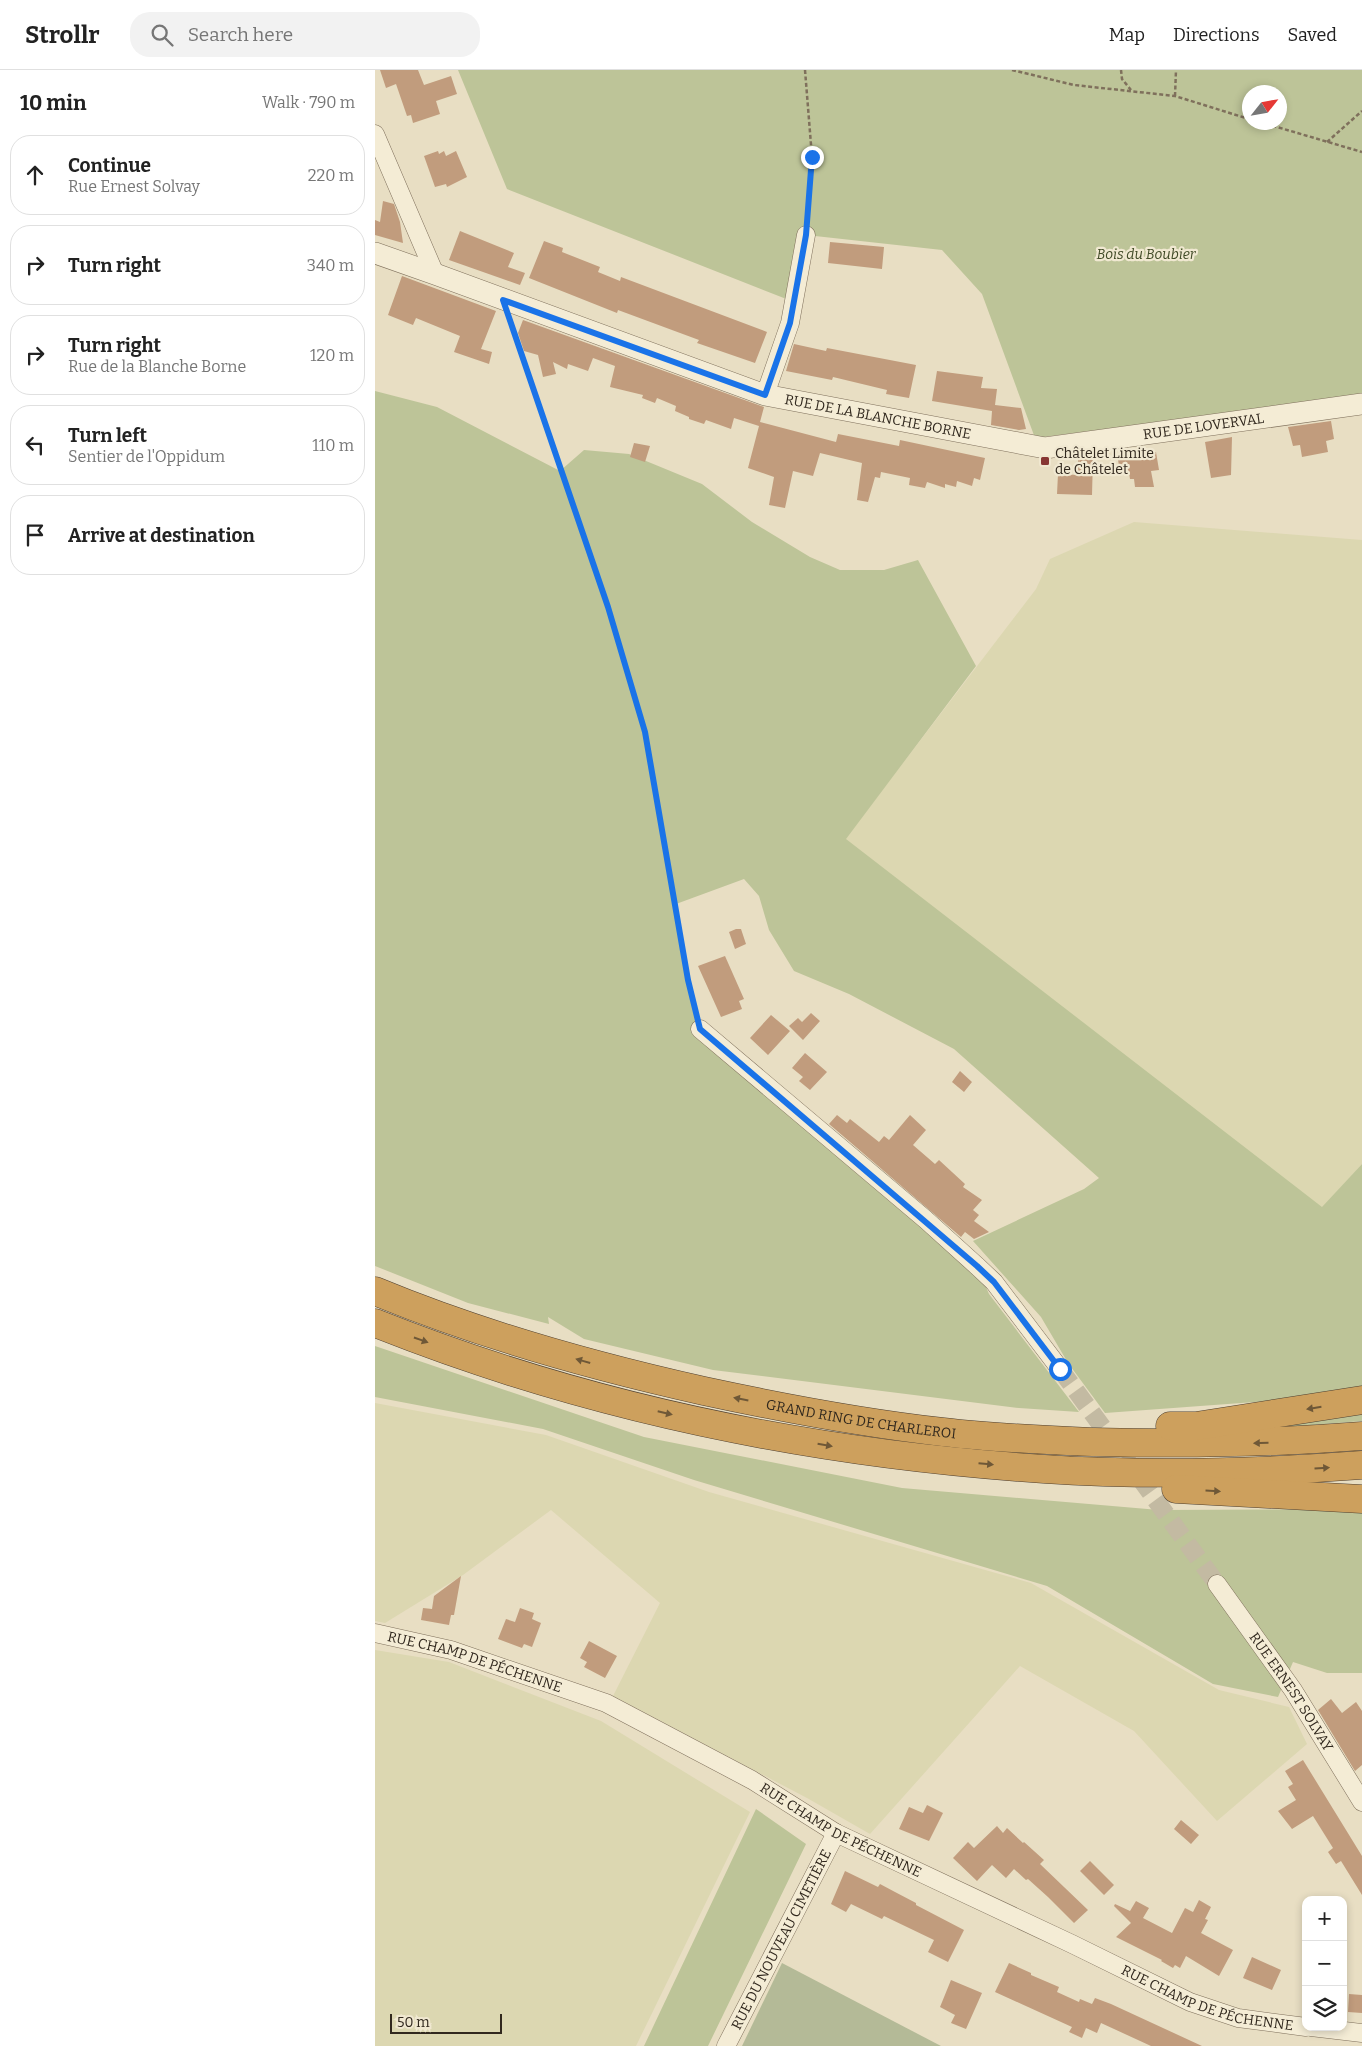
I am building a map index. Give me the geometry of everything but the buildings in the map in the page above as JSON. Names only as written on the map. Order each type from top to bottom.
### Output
[{"type":"highway","name":"GRAND RING DE CHARLEROI","points":[[375,1291],[418,1309],[518,1343],[627,1374],[847,1419],[944,1432],[1037,1440],[1173,1444],[1286,1442],[1362,1436]]},
{"type":"highway","name":"GRAND RING DE CHARLEROI","points":[[375,1323],[506,1370],[618,1402],[719,1425],[842,1448],[941,1460],[1046,1469],[1173,1473],[1283,1471],[1362,1465]]},
{"type":"highway","points":[[944,1432],[999,1423],[1086,1428],[1196,1426],[1362,1400]]},
{"type":"highway","points":[[1046,1469],[1077,1484],[1362,1500]]},
{"type":"street","points":[[375,134],[435,274]]},
{"type":"street","points":[[765,395],[790,323],[806,235]]},
{"type":"street","name":"RUE DE LA BLANCHE BORNE","points":[[375,253],[765,395],[1045,448]]},
{"type":"street","name":"RUE DE LOVERVAL","points":[[1045,448],[1362,404]]},
{"type":"street","points":[[700,1029],[994,1282],[1060,1369]]},
{"type":"street","name":"RUE ERNEST SOLVAY","points":[[1217,1584],[1293,1690],[1362,1802]]},
{"type":"street","name":"RUE CHAMP DE PÉCHENNE","points":[[375,1633],[451,1650],[606,1703],[752,1780],[836,1833],[1072,1944],[1190,2002],[1238,2018],[1302,2026]]},
{"type":"street","name":"RUE DU NOUVEAU CIMETIÈRE","points":[[726,2046],[836,1833]]},
{"type":"street","name":"RUE CHAMP DE PÉCHENNE","points":[[1345,2031],[1362,2033]]},
{"type":"path","points":[[805,70],[812,157],[806,235]]},
{"type":"path","points":[[1012,70],[1074,85],[1175,96],[1242,117]]},
{"type":"path","points":[[1121,70],[1122,79],[1131,91]]},
{"type":"path","points":[[1175,96],[1177,70]]},
{"type":"path","points":[[1327,142],[1362,111]]},
{"type":"path","points":[[1287,130],[1362,152]]},
{"type":"path","points":[[503,300],[608,607],[645,732],[688,980],[700,1029]]},
{"type":"shaded area","points":[[1134,522],[1362,540],[1362,1164],[1322,1208],[845,839],[1036,589],[1050,559]]},
{"type":"shaded area","points":[[375,1403],[546,1435],[709,1492],[1031,1583],[1219,1690],[1289,1707],[1307,1744],[1217,1821],[1134,1731],[1020,1666],[870,1834],[807,1798],[613,1696],[660,1603],[551,1510],[463,1575],[385,1623],[375,1621]]},
{"type":"shaded area","points":[[375,1650],[449,1662],[601,1721],[750,1812],[636,2046],[375,2046]]},
{"type":"green space","name":"Bois du Boubier","points":[[458,70],[1362,70],[1362,395],[1035,438],[982,294],[942,250],[806,235],[794,302],[507,189]]},
{"type":"green space","points":[[375,391],[437,407],[560,471],[584,450],[629,454],[702,484],[752,522],[810,557],[840,570],[884,570],[918,560],[976,666],[846,839],[1322,1207],[1362,1164],[1362,1386],[1322,1397],[1105,1413],[1068,1363],[1041,1317],[973,1241],[1084,1189],[1099,1178],[954,1049],[849,994],[794,971],[769,930],[759,896],[744,879],[676,904],[700,1029],[977,1266],[989,1294],[1079,1412],[1019,1408],[713,1370],[584,1339],[548,1317],[549,1324],[468,1303],[375,1266]]},
{"type":"green space","points":[[375,1346],[644,1437],[902,1488],[1159,1510],[1362,1509],[1362,1673],[1327,1673],[1293,1662],[1278,1697],[1213,1684],[1047,1586],[694,1480],[543,1429],[375,1397]]},
{"type":"green space","points":[[1362,1410],[1362,1421],[1276,1428],[1276,1425]]},
{"type":"green space","points":[[756,1809],[806,1844],[708,2046],[644,2046]]},
{"type":"green space","points":[[782,1963],[941,2046],[742,2046]]},
{"type":"tunnel","points":[[1060,1369],[1217,1584]]},
{"type":"place","name":"Châtelet Limite de Châtelet","points":[[1045,461]]},
{"type":"route","points":[[812,157],[806,235],[790,323],[765,395],[503,300],[608,607],[645,732],[688,980],[700,1029],[925,1219],[994,1282],[1060,1369]]}]
